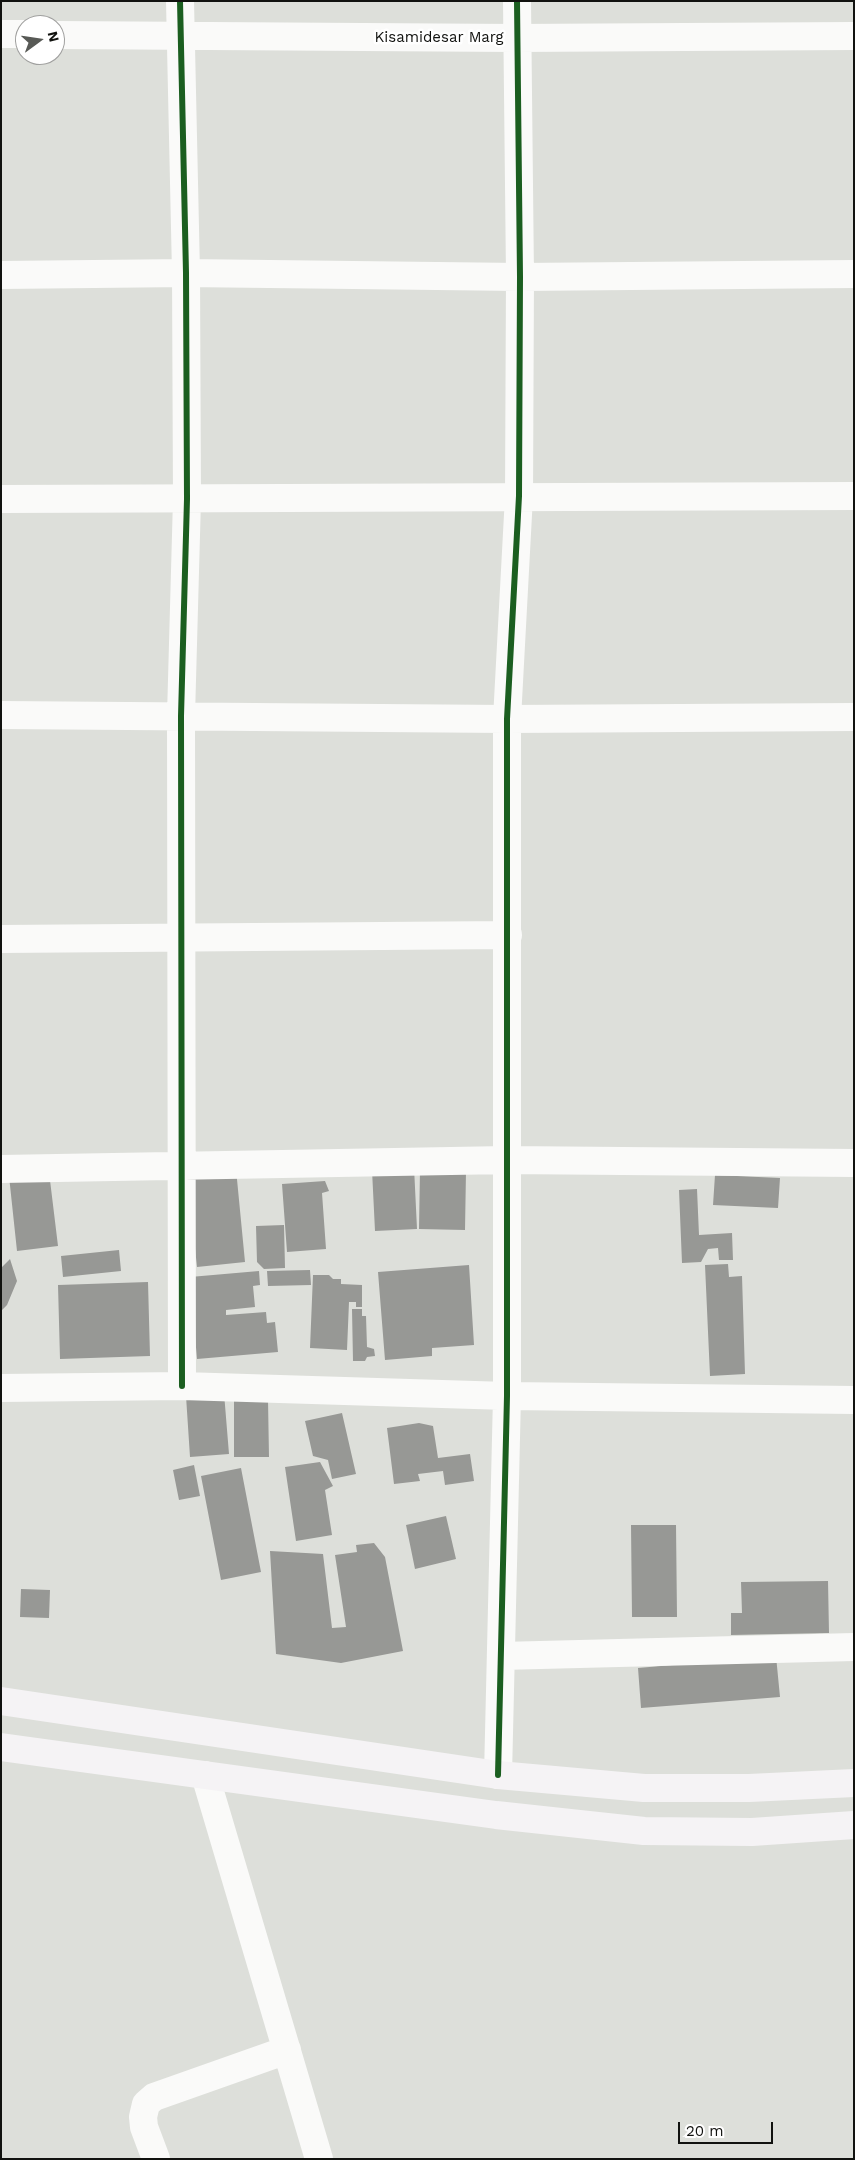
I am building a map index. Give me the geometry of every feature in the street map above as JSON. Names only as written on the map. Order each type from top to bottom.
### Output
[{"type":"main road","points":[[1,1701],[498,1775],[644,1788],[749,1788],[854,1783]]},
{"type":"main road","points":[[1,1747],[496,1815],[644,1831],[752,1832],[854,1825]]},
{"type":"street","points":[[180,1],[179,36],[186,273],[187,499],[181,716],[180,1164],[182,1386]]},
{"type":"street","points":[[498,1775],[507,1396],[507,719],[519,496],[520,277],[517,1]]},
{"type":"street","points":[[1,34],[15,34]]},
{"type":"street","name":"Kisamidesar Marg","points":[[65,35],[516,38],[854,36]]},
{"type":"street","points":[[1,275],[186,273],[520,277],[854,274]]},
{"type":"street","points":[[1,499],[854,496]]},
{"type":"street","points":[[1,716],[507,719],[854,717]]},
{"type":"street","points":[[1,939],[508,935]]},
{"type":"street","points":[[1,1169],[180,1164],[507,1160],[854,1163]]},
{"type":"street","points":[[1,1388],[182,1386],[507,1396],[854,1400]]},
{"type":"street","points":[[501,1656],[854,1647]]},
{"type":"street","points":[[205,1775],[320,2159]]},
{"type":"street","points":[[156,2159],[143,2117],[146,2104],[154,2097],[287,2050]]},
{"type":"building","points":[[414,1167],[417,1229],[375,1231],[372,1170]]},
{"type":"building","points":[[236,1169],[245,1262],[197,1267],[187,1173]]},
{"type":"building","points":[[420,1170],[466,1171],[465,1230],[419,1229]]},
{"type":"building","points":[[49,1172],[58,1246],[17,1251],[9,1176]]},
{"type":"building","points":[[715,1175],[780,1178],[778,1208],[713,1205]]},
{"type":"building","points":[[325,1181],[329,1191],[322,1193],[326,1249],[287,1252],[282,1184]]},
{"type":"building","points":[[697,1189],[699,1235],[732,1233],[733,1260],[719,1260],[718,1248],[708,1249],[701,1262],[682,1263],[679,1190]]},
{"type":"building","points":[[284,1225],[285,1268],[264,1269],[257,1262],[256,1226]]},
{"type":"building","points":[[119,1250],[121,1271],[63,1277],[61,1256]]},
{"type":"building","points":[[10,1259],[17,1281],[7,1305],[1,1311],[1,1268]]},
{"type":"building","points":[[728,1264],[729,1277],[742,1276],[745,1374],[710,1376],[705,1265]]},
{"type":"building","points":[[469,1265],[474,1345],[432,1348],[432,1356],[385,1360],[378,1272]]},
{"type":"building","points":[[310,1270],[311,1285],[268,1286],[267,1271]]},
{"type":"building","points":[[259,1271],[260,1285],[253,1286],[255,1307],[226,1310],[226,1315],[266,1312],[267,1323],[275,1322],[278,1352],[197,1359],[190,1277]]},
{"type":"building","points":[[313,1275],[329,1275],[333,1279],[341,1279],[341,1284],[362,1285],[362,1307],[356,1307],[356,1302],[349,1302],[347,1350],[310,1348]]},
{"type":"building","points":[[148,1282],[150,1356],[60,1359],[58,1285]]},
{"type":"building","points":[[352,1309],[362,1309],[362,1316],[366,1316],[367,1347],[374,1349],[375,1356],[367,1357],[365,1361],[353,1361]]},
{"type":"building","points":[[224,1393],[229,1454],[190,1457],[186,1396]]},
{"type":"building","points":[[234,1400],[268,1400],[269,1457],[234,1457]]},
{"type":"building","points":[[342,1413],[356,1474],[332,1479],[328,1460],[313,1456],[305,1421]]},
{"type":"building","points":[[419,1423],[433,1426],[438,1458],[470,1454],[474,1481],[445,1485],[443,1471],[418,1474],[420,1481],[394,1484],[387,1428]]},
{"type":"building","points":[[320,1462],[333,1486],[325,1490],[332,1535],[296,1541],[285,1467]]},
{"type":"building","points":[[194,1465],[200,1496],[179,1500],[173,1470]]},
{"type":"building","points":[[241,1468],[261,1572],[221,1580],[201,1476]]},
{"type":"building","points":[[446,1516],[456,1559],[415,1569],[406,1525]]},
{"type":"building","points":[[631,1525],[676,1525],[677,1617],[632,1617]]},
{"type":"building","points":[[374,1543],[385,1557],[403,1651],[341,1663],[276,1654],[270,1551],[323,1554],[332,1628],[346,1627],[335,1555],[357,1552],[356,1545]]},
{"type":"building","points":[[828,1581],[829,1633],[731,1635],[731,1613],[742,1613],[741,1582]]},
{"type":"building","points":[[21,1589],[50,1590],[49,1618],[20,1617]]},
{"type":"building","points":[[776,1656],[780,1697],[641,1708],[638,1668]]},
{"type":"cycle path","points":[[180,1],[186,273],[187,499],[181,716],[182,1386]]},
{"type":"cycle path","points":[[498,1775],[507,1396],[507,719],[519,496],[520,277],[517,1]]}]
